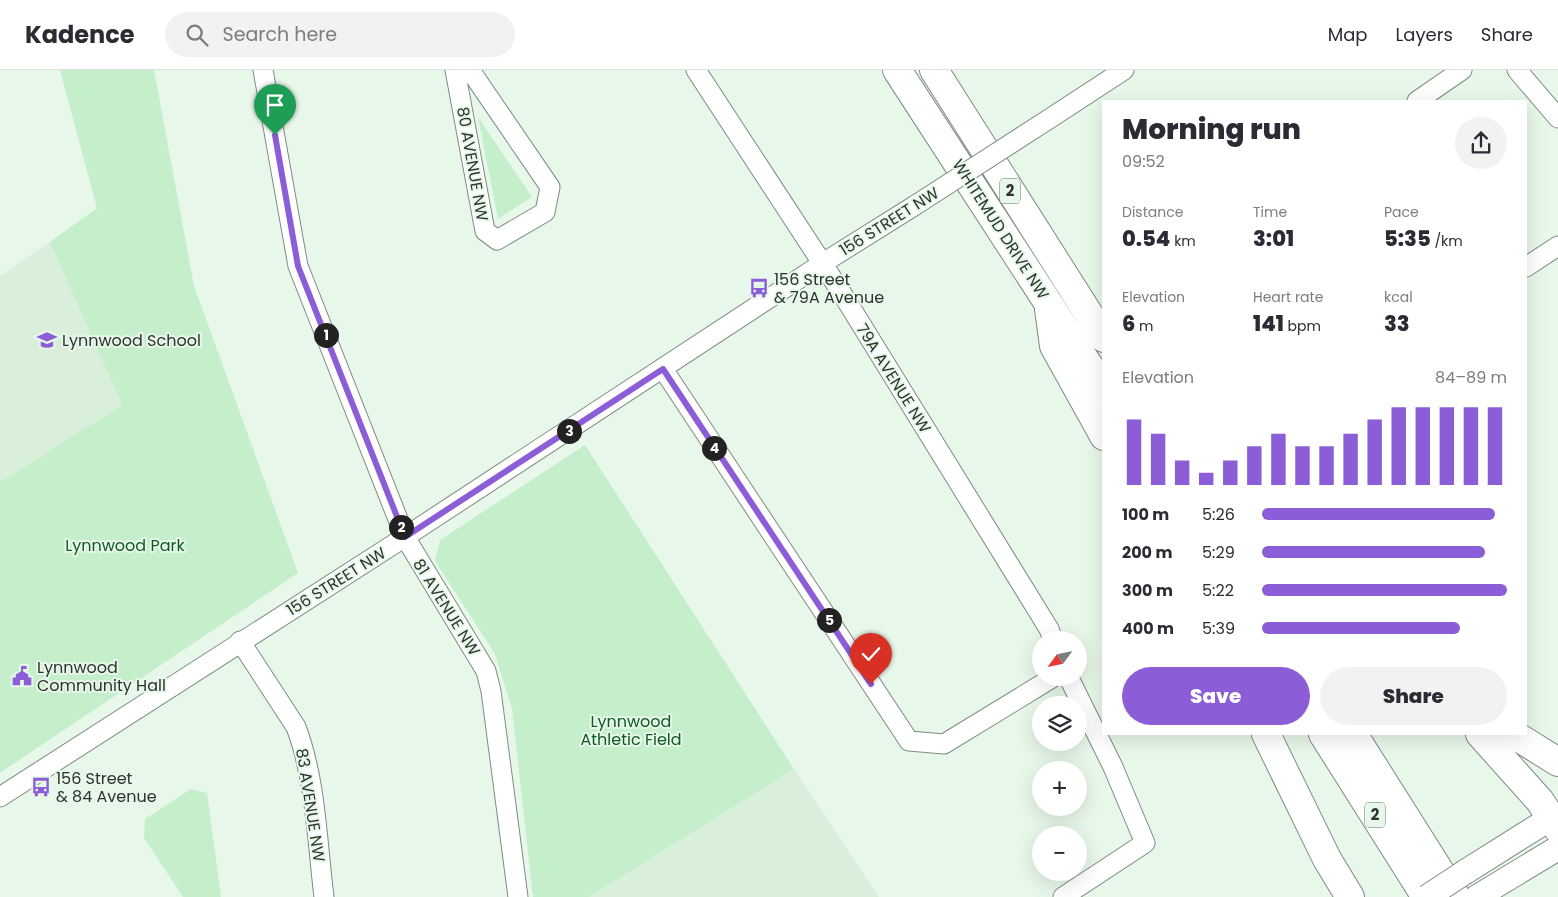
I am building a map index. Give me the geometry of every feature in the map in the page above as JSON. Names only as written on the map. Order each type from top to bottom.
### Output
[{"type":"highway","name":"WHITEMUD DRIVE NW","points":[[897,70],[1102,386]]},
{"type":"highway","name":"WHITEMUD DRIVE NW","points":[[934,70],[1095,317],[1102,333]]},
{"type":"highway","points":[[1047,300],[1054,346],[1102,432]]},
{"type":"highway","points":[[1266,735],[1327,859],[1350,897]]},
{"type":"highway","name":"2","points":[[1324,735],[1427,897]]},
{"type":"highway","name":"2","points":[[1354,735],[1456,897]]},
{"type":"highway","points":[[1481,735],[1556,820]]},
{"type":"highway","points":[[1515,735],[1558,762]]},
{"type":"highway","points":[[1327,859],[1337,897]]},
{"type":"main road","points":[[1427,897],[1482,861],[1556,820]]},
{"type":"main road","points":[[1487,891],[1558,848]]},
{"type":"street","name":"81 AVENUE NW","points":[[263,70],[298,266],[405,537],[486,671],[491,691],[518,897]]},
{"type":"street","name":"80 AVENUE NW","points":[[455,70],[485,231],[497,240],[545,212],[550,187],[470,70]]},
{"type":"street","name":"79A AVENUE NW","points":[[696,70],[822,263],[1050,631]]},
{"type":"street","name":"156 STREET NW","points":[[0,797],[240,641],[405,537],[822,263],[914,206],[1124,70]]},
{"type":"street","points":[[1418,100],[1462,70]]},
{"type":"street","points":[[1517,70],[1558,118]]},
{"type":"street","points":[[1527,266],[1558,246]]},
{"type":"street","points":[[663,369],[909,741],[944,744],[1039,686]]},
{"type":"street","name":"83 AVENUE NW","points":[[240,641],[296,727],[301,740],[307,763],[324,897]]},
{"type":"street","points":[[1063,897],[1145,843],[1113,767],[1072,686]]},
{"type":"shaded area","name":"Lynnwood School","points":[[50,242],[122,405],[0,482],[0,276]]},
{"type":"shaded area","points":[[794,769],[879,897],[589,897]]},
{"type":"green space","name":"Lynnwood Park","points":[[60,70],[154,70],[194,286],[298,573],[0,773],[0,482],[122,405],[50,242],[97,208]]},
{"type":"green space","points":[[478,117],[532,197],[498,219]]},
{"type":"green space","name":"Lynnwood Athletic Field","points":[[585,445],[794,769],[589,897],[533,897],[512,709],[495,654],[435,561],[440,540]]},
{"type":"green space","points":[[191,789],[207,793],[221,897],[183,897],[144,838],[145,819]]},
{"type":"place","name":"156 Street & 79A Avenue","points":[[759,288]]},
{"type":"place","name":"Lynnwood School","points":[[47,340]]},
{"type":"place","name":"Lynnwood Community Hall","points":[[22,676]]},
{"type":"place","name":"156 Street & 84 Avenue","points":[[41,787]]},
{"type":"route","points":[[275,135],[298,266],[405,537],[663,369],[871,684]]}]
